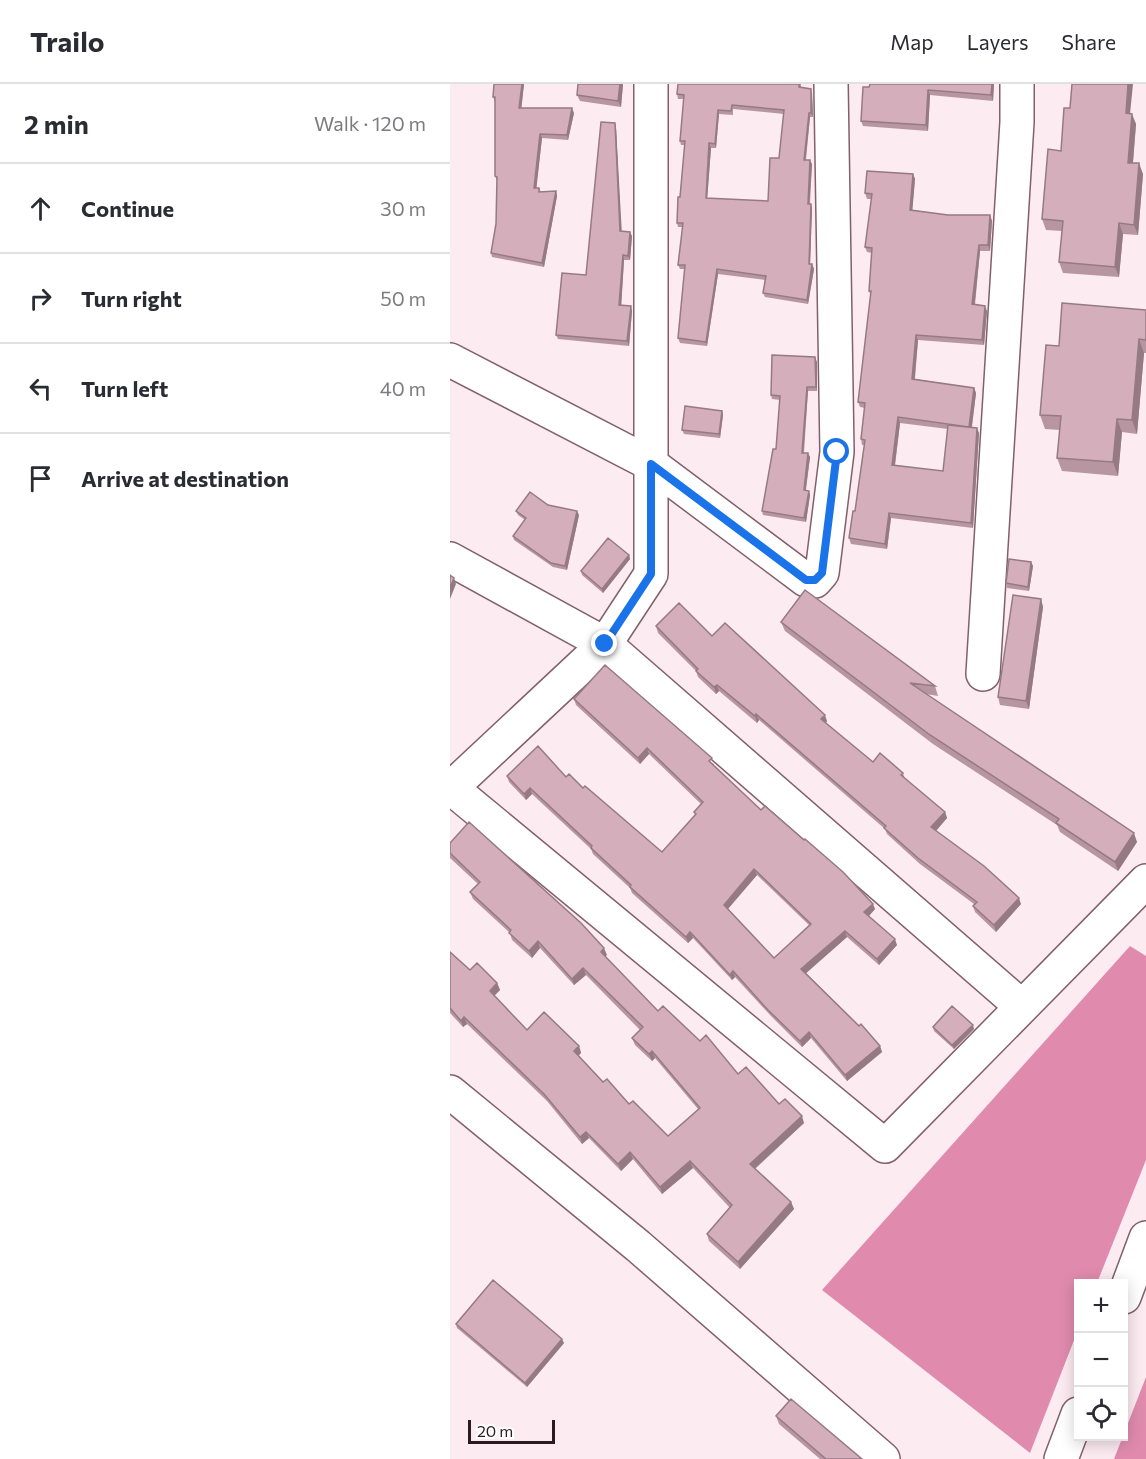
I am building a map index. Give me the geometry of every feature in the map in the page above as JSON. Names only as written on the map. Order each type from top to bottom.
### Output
[{"type":"street","points":[[651,84],[651,574],[605,644],[450,788],[885,1146],[1146,880]]},
{"type":"street","points":[[450,360],[651,464],[806,580],[815,580],[822,573],[837,452],[831,84]]},
{"type":"street","points":[[983,674],[1017,122],[1017,84]]},
{"type":"street","points":[[450,559],[605,644],[1021,1006]]},
{"type":"street","points":[[450,1092],[638,1246],[883,1459]]},
{"type":"street","points":[[1128,1286],[1146,1238]]},
{"type":"street","points":[[1061,1459],[1074,1425]]},
{"type":"shaded area","points":[[1130,946],[1146,956],[1146,1160],[1099,1279],[1074,1279],[1074,1340],[1030,1453],[822,1290]]},
{"type":"shaded area","points":[[1146,1377],[1146,1459],[1114,1459],[1121,1441],[1128,1441],[1128,1423]]},
{"type":"building","points":[[494,84],[522,84],[519,108],[572,108],[567,135],[540,134],[534,188],[539,188],[539,192],[556,191],[542,263],[491,253],[496,224],[497,177],[495,176]]},
{"type":"building","points":[[578,84],[620,84],[618,101],[577,95]]},
{"type":"building","points":[[678,84],[799,84],[799,87],[811,89],[811,113],[809,113],[804,160],[810,160],[808,204],[811,204],[809,264],[812,264],[807,300],[763,293],[766,276],[717,269],[706,342],[678,338],[685,265],[678,265],[683,223],[677,223],[685,141],[680,141],[684,95],[677,94]],"holes":[[[732,105],[784,110],[779,158],[770,158],[768,201],[706,198],[709,143],[715,144],[718,110],[731,111]]]},
{"type":"building","points":[[870,84],[992,84],[991,95],[928,90],[926,125],[861,121],[863,87],[869,87]]},
{"type":"building","points":[[1072,84],[1128,84],[1126,113],[1132,114],[1128,163],[1139,163],[1134,225],[1119,223],[1115,267],[1059,262],[1063,221],[1042,219],[1048,149],[1061,151],[1064,108],[1070,108]]},
{"type":"building","points":[[601,122],[615,123],[620,231],[630,232],[628,256],[623,255],[619,305],[631,306],[627,341],[556,335],[562,273],[586,275]]},
{"type":"building","points":[[867,171],[913,174],[910,210],[948,215],[990,215],[988,245],[979,245],[972,304],[985,306],[982,340],[916,335],[912,379],[974,388],[969,427],[898,417],[892,465],[943,471],[948,425],[977,428],[971,523],[889,513],[885,544],[849,538],[865,440],[861,439],[865,403],[858,402],[871,291],[869,291],[872,248],[865,247],[872,194],[865,193]]},
{"type":"building","points":[[1062,303],[1146,310],[1146,340],[1139,339],[1132,420],[1117,419],[1113,462],[1057,458],[1061,416],[1040,415],[1046,345],[1059,346]]},
{"type":"building","points":[[772,355],[815,357],[816,387],[807,387],[802,453],[808,453],[804,490],[809,491],[804,518],[762,511],[773,449],[776,449],[780,396],[771,395]]},
{"type":"building","points":[[685,406],[722,411],[719,434],[682,430]]},
{"type":"building","points":[[530,492],[548,505],[577,511],[565,566],[551,563],[513,536],[526,518],[516,511]]},
{"type":"building","points":[[608,538],[629,555],[602,589],[581,571]]},
{"type":"building","points":[[1009,559],[1031,562],[1028,587],[1006,583]]},
{"type":"building","points":[[450,575],[454,578],[450,588]]},
{"type":"building","points":[[805,590],[935,686],[910,683],[1134,833],[1115,862],[1056,823],[1059,819],[930,735],[781,622]]},
{"type":"building","points":[[1013,595],[1041,599],[1026,701],[998,697]]},
{"type":"building","points":[[679,603],[712,636],[725,623],[825,715],[821,719],[873,762],[880,753],[903,773],[901,775],[945,812],[931,827],[984,866],[1019,898],[994,925],[973,906],[977,902],[918,858],[884,828],[886,826],[756,714],[755,716],[717,685],[714,687],[696,671],[698,669],[656,626]]},
{"type":"building","points":[[605,665],[712,758],[709,761],[761,810],[765,806],[805,839],[843,872],[873,904],[864,912],[895,939],[877,959],[845,931],[801,969],[859,1026],[861,1024],[880,1046],[845,1075],[809,1032],[800,1041],[733,971],[730,975],[690,932],[686,937],[630,887],[631,885],[591,848],[592,846],[530,788],[524,794],[507,776],[538,746],[566,777],[569,774],[583,788],[585,786],[662,852],[696,814],[694,812],[703,802],[647,748],[638,758],[574,699]],"holes":[[[754,869],[811,924],[774,958],[724,905]]]},
{"type":"building","points":[[469,822],[581,923],[604,948],[601,952],[658,1011],[663,1006],[700,1041],[706,1035],[738,1074],[746,1067],[779,1104],[785,1099],[802,1116],[750,1164],[791,1202],[738,1262],[707,1234],[732,1205],[690,1161],[660,1187],[630,1152],[618,1164],[586,1132],[580,1137],[544,1094],[464,1017],[461,1021],[450,1008],[450,952],[470,970],[477,963],[497,983],[490,991],[527,1030],[544,1012],[579,1046],[574,1051],[603,1082],[607,1079],[629,1104],[633,1101],[668,1136],[700,1108],[652,1051],[649,1054],[632,1038],[643,1027],[583,968],[572,979],[538,941],[529,951],[509,933],[511,930],[470,892],[480,882],[450,853],[450,843]]},
{"type":"building","points":[[952,1006],[973,1025],[952,1045],[933,1027]]},
{"type":"building","points":[[493,1280],[562,1339],[525,1383],[456,1324]]},
{"type":"building","points":[[791,1399],[862,1459],[826,1459],[776,1416]]},
{"type":"route","points":[[605,644],[651,574],[651,464],[806,580],[815,580],[822,573],[837,452]]}]
